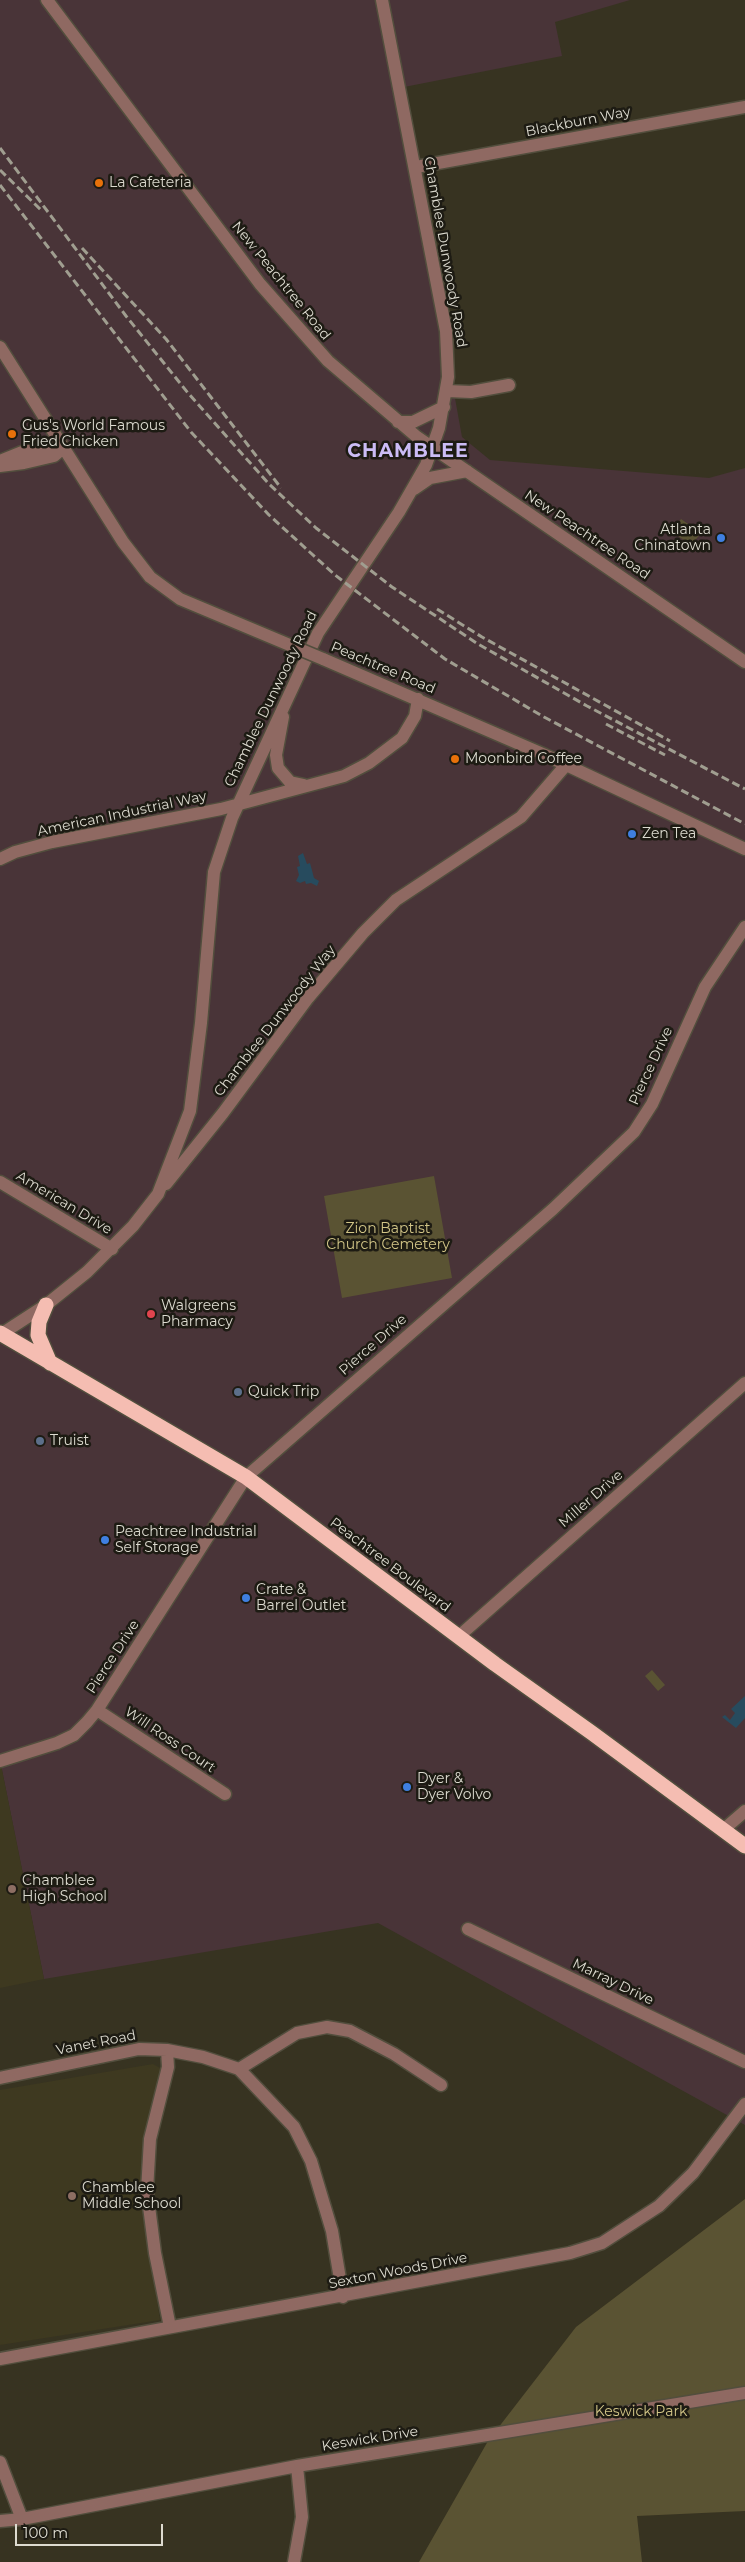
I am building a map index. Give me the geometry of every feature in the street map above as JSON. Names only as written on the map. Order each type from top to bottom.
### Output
[{"type":"highway","points":[[46,1305],[39,1322],[38,1335],[50,1363]]},
{"type":"highway","name":"Peachtree Boulevard","points":[[1,1334],[246,1477],[458,1637],[586,1728],[745,1846]]},
{"type":"street","name":"New Peachtree Road","points":[[46,0],[260,284],[328,362],[398,422],[433,448],[745,662]]},
{"type":"street","name":"Chamblee Dunwoody Road","points":[[1,1334],[46,1305],[112,1249],[158,1194],[190,1112],[202,1023],[214,872],[237,804],[318,633],[412,491],[433,448],[447,391],[446,331],[382,0]]},
{"type":"street","name":"Blackburn Way","points":[[416,168],[745,107]]},
{"type":"street","name":"Peachtree Road","points":[[0,347],[123,542],[154,581],[180,598],[418,699],[566,765],[745,849]]},
{"type":"street","points":[[447,391],[471,392],[509,385]]},
{"type":"street","points":[[398,422],[413,422],[444,407]]},
{"type":"street","points":[[0,461],[22,452],[45,448],[63,448]]},
{"type":"street","points":[[0,466],[54,456],[63,448]]},
{"type":"street","points":[[412,491],[430,478],[467,471]]},
{"type":"street","points":[[286,699],[276,756],[278,768],[290,782],[312,785]]},
{"type":"street","name":"American Industrial Way","points":[[0,859],[15,852],[52,842],[237,804],[312,785],[360,768],[392,747],[408,730],[415,716],[418,699]]},
{"type":"street","name":"Chamblee Dunwoody Way","points":[[158,1194],[234,1099],[308,998],[363,933],[396,900],[521,817],[566,765]]},
{"type":"street","name":"Pierce Drive","points":[[0,1761],[43,1750],[74,1735],[98,1710],[246,1477],[553,1209],[634,1132],[652,1104],[695,1005],[745,927]]},
{"type":"street","name":"American Drive","points":[[0,1182],[112,1249]]},
{"type":"street","name":"Miller Drive","points":[[458,1637],[745,1383]]},
{"type":"street","name":"Will Ross Court","points":[[98,1710],[225,1794]]},
{"type":"street","points":[[723,1830],[745,1810]]},
{"type":"street","name":"Marray Drive","points":[[468,1929],[745,2062]]},
{"type":"street","points":[[239,2069],[297,2033],[327,2027],[350,2031],[394,2054],[441,2085]]},
{"type":"street","name":"Vanet Road","points":[[0,2078],[139,2049],[167,2050],[203,2057],[239,2069],[294,2127],[311,2161],[332,2231],[343,2297]]},
{"type":"street","points":[[167,2050],[168,2067],[150,2139],[147,2191],[155,2253],[170,2327]]},
{"type":"street","name":"Sexton Woods Drive","points":[[0,2359],[570,2254],[602,2243],[659,2206],[694,2173],[745,2104]]},
{"type":"street","name":"Keswick Drive","points":[[0,2521],[22,2519],[297,2466],[745,2393]]},
{"type":"street","points":[[0,2462],[22,2519]]},
{"type":"street","points":[[294,2562],[302,2516],[297,2466]]},
{"type":"shaded area","points":[[0,0],[630,0],[555,22],[562,56],[399,88],[462,437],[490,460],[709,478],[745,468],[745,2125],[378,1923],[44,1979],[0,1760]]},
{"type":"shaded area","name":"Chamblee High School","points":[[0,1760],[44,1979],[0,1988]]},
{"type":"shaded area","name":"Chamblee Middle School","points":[[153,2064],[162,2069],[144,2212],[160,2320],[0,2345],[0,2090]]},
{"type":"green space","points":[[681,519],[701,533],[693,543],[690,544],[672,532]]},
{"type":"green space","name":"Zion Baptist Church Cemetery","points":[[434,1176],[452,1278],[342,1298],[324,1196]]},
{"type":"green space","points":[[652,1670],[665,1685],[658,1691],[645,1676]]},
{"type":"green space","name":"Keswick Park","points":[[745,2199],[745,2511],[637,2516],[642,2562],[419,2562],[488,2441],[576,2327]]},
{"type":"water","points":[[303,853],[307,864],[310,863],[314,878],[319,881],[317,886],[311,883],[306,884],[305,881],[300,883],[296,881],[299,875],[297,867],[300,866],[298,856]]},
{"type":"water","points":[[745,1696],[745,1718],[736,1728],[722,1717],[725,1715],[730,1720],[735,1713],[731,1709]]},
{"type":"railway","points":[[0,148],[126,316],[188,393],[268,483],[316,528],[392,587],[478,644],[587,706],[745,789]]},
{"type":"railway","points":[[0,170],[41,210]]},
{"type":"railway","points":[[0,185],[191,432],[269,515],[335,575],[445,659],[544,717],[745,824]]},
{"type":"railway","points":[[82,248],[166,339],[281,488]]},
{"type":"railway","points":[[437,609],[482,637],[670,741]]},
{"type":"railway","points":[[606,724],[665,755]]},
{"type":"place","name":"La Cafeteria","points":[[99,183]]},
{"type":"place","name":"Gus's World Famous Fried Chicken","points":[[12,434]]},
{"type":"place","name":"Atlanta Chinatown","points":[[721,538]]},
{"type":"place","name":"Moonbird Coffee","points":[[455,759]]},
{"type":"place","name":"Zen Tea","points":[[632,834]]},
{"type":"place","name":"Walgreens Pharmacy","points":[[151,1314]]},
{"type":"place","name":"Quick Trip","points":[[238,1392]]},
{"type":"place","name":"Truist","points":[[40,1441]]},
{"type":"place","name":"Peachtree Industrial Self Storage","points":[[105,1540]]},
{"type":"place","name":"Crate & Barrel Outlet","points":[[246,1598]]},
{"type":"place","name":"Dyer & Dyer Volvo","points":[[407,1787]]},
{"type":"place","name":"Chamblee High School","points":[[12,1889]]},
{"type":"place","name":"Chamblee Middle School","points":[[72,2196]]},
{"type":"district","name":"CHAMBLEE","points":[[408,451]]}]
